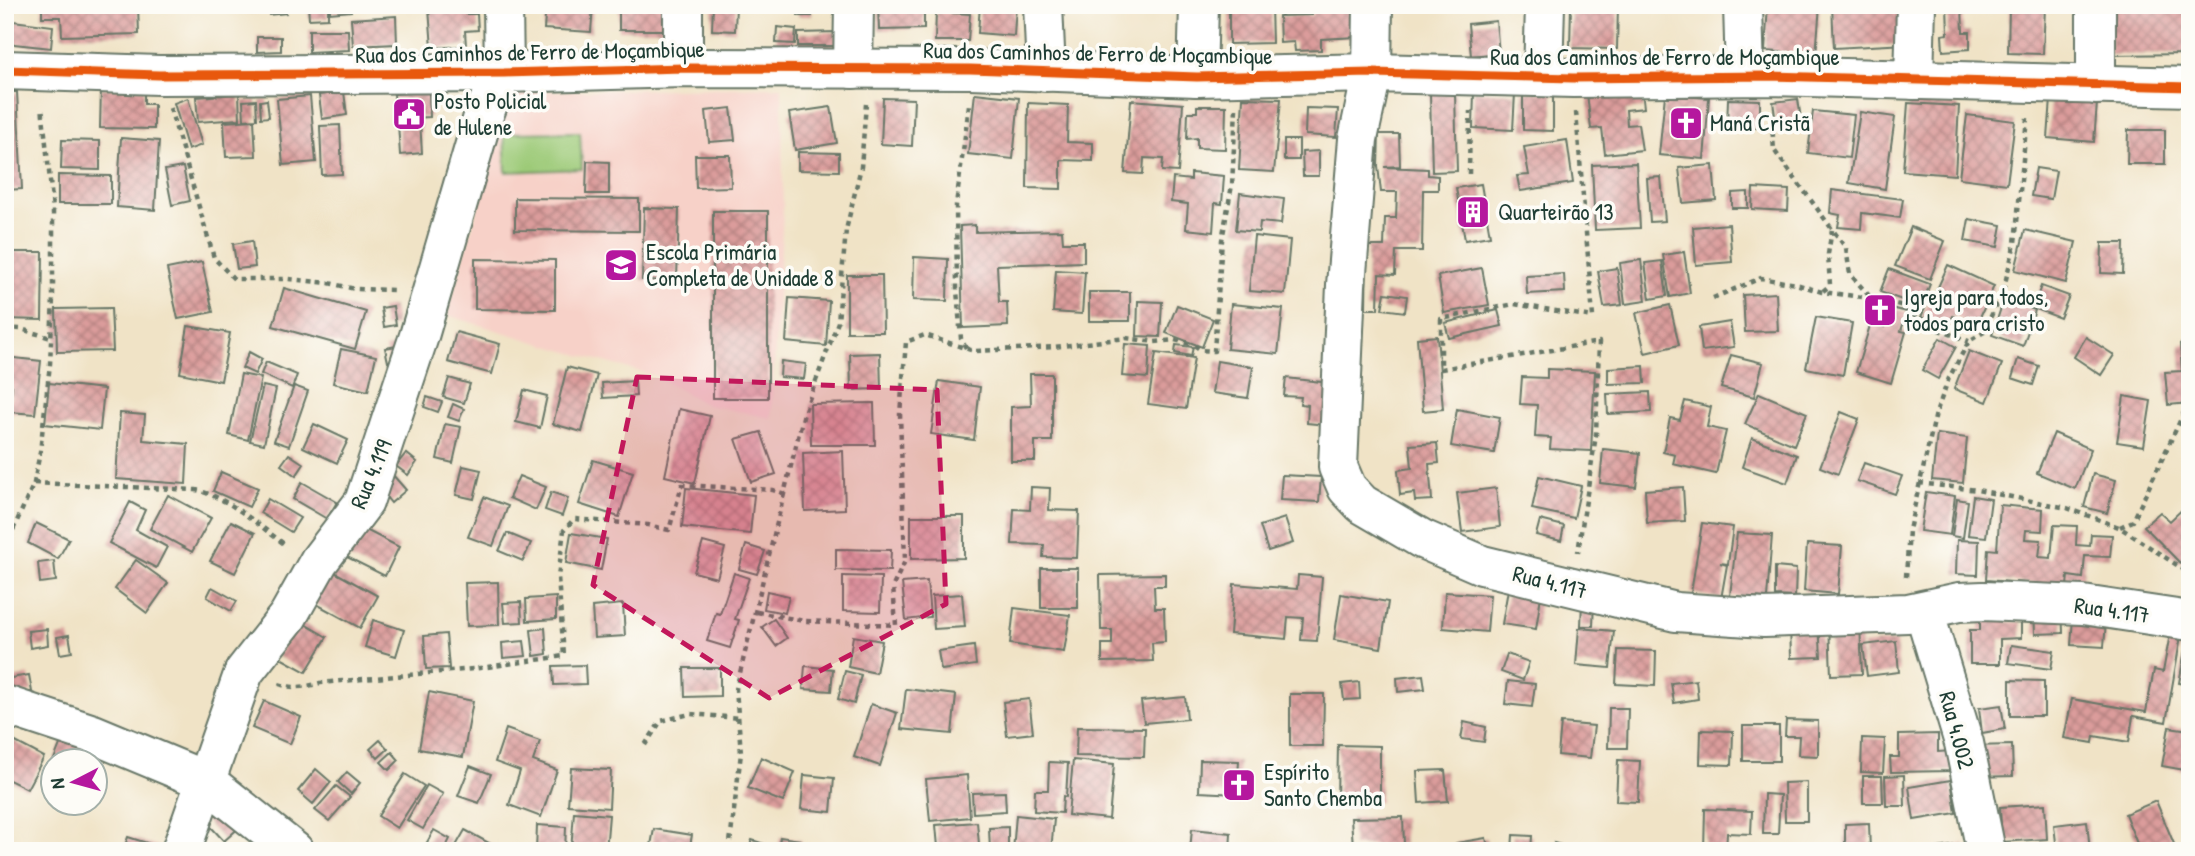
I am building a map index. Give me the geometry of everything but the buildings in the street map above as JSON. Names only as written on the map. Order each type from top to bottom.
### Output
[{"type":"street","points":[[503,5],[504,73]]},
{"type":"street","points":[[683,5],[683,68]]},
{"type":"street","points":[[854,5],[863,69]]},
{"type":"street","points":[[1044,5],[1046,72]]},
{"type":"street","points":[[1197,77],[1199,5]]},
{"type":"street","name":"Rua 4.117","points":[[1373,5],[1372,73],[1358,139],[1346,285],[1339,467],[1347,488],[1362,504],[1422,539],[1482,565],[1676,612],[1764,618],[1916,612],[1959,602],[1983,601],[2082,605],[2190,621]]},
{"type":"street","points":[[1545,5],[1558,77]]},
{"type":"street","points":[[1744,5],[1756,76]]},
{"type":"street","points":[[1914,80],[1916,5]]},
{"type":"street","points":[[2096,5],[2096,85]]},
{"type":"street","name":"Rua dos Caminhos de Ferro de Moçambique","points":[[20,70],[159,75],[504,73],[683,68],[970,69],[1197,77],[1372,73],[1558,77],[1756,76],[2190,88]]},
{"type":"street","name":"Rua 4.119","points":[[181,851],[244,672],[288,616],[319,561],[364,502],[431,295],[482,120],[489,99],[504,73]]},
{"type":"street","name":"Rua 4.002","points":[[1916,612],[1964,743],[1986,851]]},
{"type":"street","points":[[5,705],[93,734],[206,781],[295,851]]},
{"type":"path","points":[[729,851],[741,753],[736,689],[804,413],[838,322],[846,230],[861,167],[867,90],[863,69]]},
{"type":"path","points":[[966,348],[961,339],[957,290],[956,205],[969,109],[970,69]]},
{"type":"path","points":[[5,548],[34,484],[40,452],[51,338],[53,209],[41,99],[20,70]]},
{"type":"path","points":[[159,75],[168,88],[170,112],[214,258],[234,279],[329,282],[355,289],[405,290],[431,295]]},
{"type":"path","points":[[1469,174],[1472,75]]},
{"type":"path","points":[[1756,76],[1774,150],[1846,248],[1850,274],[1871,298]]},
{"type":"path","points":[[757,612],[784,619],[896,625],[892,586],[905,561],[900,414],[906,342],[925,335],[974,351],[1054,347],[1126,338],[1155,342],[1175,340],[1194,345],[1201,350],[1214,351],[1222,240],[1232,185],[1239,77]]},
{"type":"path","points":[[1558,77],[1593,317],[1514,304],[1441,319],[1441,369],[1599,342],[1596,435],[1572,588]]},
{"type":"path","points":[[1916,612],[1905,561],[1919,483],[1936,413],[1949,378],[1969,341],[1984,332],[2004,287],[2015,243],[2030,82]]},
{"type":"path","points":[[1822,292],[1830,285],[1828,254],[1833,230]]},
{"type":"path","points":[[1713,298],[1761,278],[1904,306],[1914,316],[1936,329],[1969,341]]},
{"type":"path","points":[[5,328],[21,329],[51,338]]},
{"type":"path","points":[[2119,527],[2133,521],[2187,406],[2190,406]]},
{"type":"path","points":[[1919,483],[1977,489],[2067,508],[2119,527],[2183,569],[2190,570]]},
{"type":"path","points":[[34,484],[207,492],[233,507],[290,549],[319,561]]},
{"type":"path","points":[[244,672],[289,687],[473,669],[564,656],[558,577],[564,530],[574,519],[648,525],[669,530],[682,485],[773,490],[785,494]]},
{"type":"path","points":[[645,745],[662,721],[690,714],[739,719]]},
{"type":"highlighted area","points":[[637,377],[937,390],[946,604],[769,698],[593,585]]},
{"type":"shaded area","name":"Escola Primária Completa de Unidade 8","points":[[782,87],[783,215],[771,418],[707,405],[655,376],[447,315],[511,92]]},
{"type":"green space","points":[[580,132],[582,169],[506,172],[504,133]]},
{"type":"cycle path","points":[[5,70],[159,75],[504,73],[683,68],[970,69],[1197,77],[1372,73],[1573,78],[1768,76],[2190,87]]},
{"type":"place","name":"Posto Policial de Hulene","points":[[409,114]]},
{"type":"place","name":"Maná Cristã","points":[[1686,123]]},
{"type":"place","name":"Quarteirão 13","points":[[1473,212]]},
{"type":"place","name":"Escola Primária Completa de Unidade 8","points":[[621,265]]},
{"type":"place","name":"Igreja para todos, todos para cristo","points":[[1880,310]]},
{"type":"place","name":"Espírito Santo Chemba","points":[[1239,785]]}]
